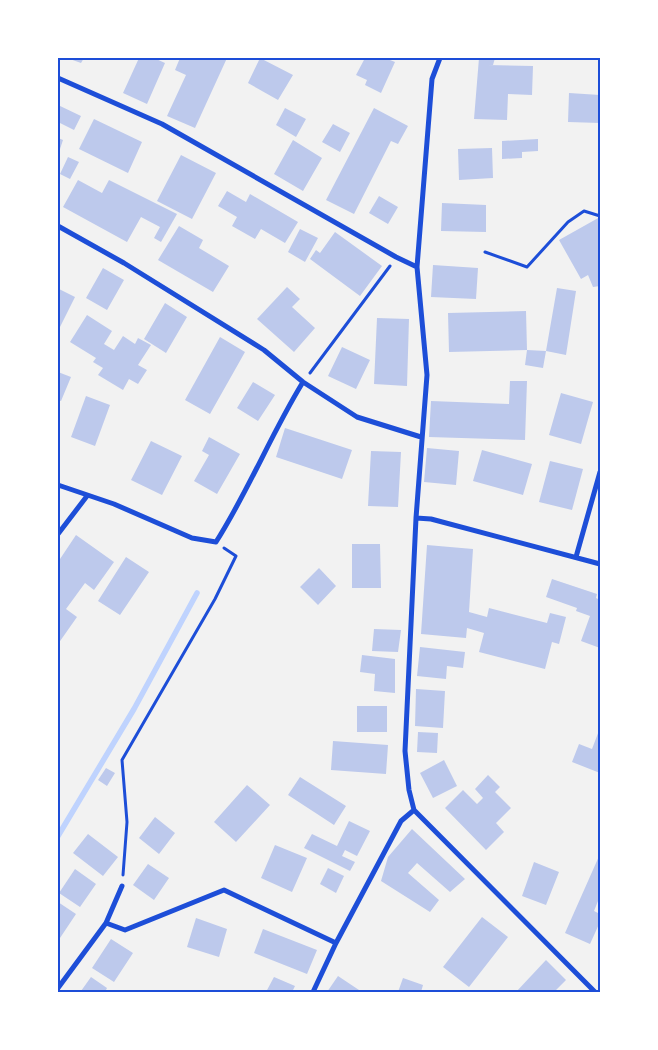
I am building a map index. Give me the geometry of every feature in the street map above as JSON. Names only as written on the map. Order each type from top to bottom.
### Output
[{"type":"street","points":[[440,58],[432,78],[417,267],[427,375],[416,518],[405,751],[409,790],[414,810],[595,992]]},
{"type":"street","points":[[58,78],[162,124],[396,257],[417,267]]},
{"type":"street","points":[[58,226],[124,263],[264,350],[303,382],[357,417],[421,437]]},
{"type":"street","points":[[58,485],[114,504],[192,538],[216,542],[236,510],[289,405],[303,382]]},
{"type":"street","points":[[576,557],[600,472]]},
{"type":"street","points":[[58,534],[87,496]]},
{"type":"street","points":[[416,518],[432,519],[600,564]]},
{"type":"street","points":[[313,992],[336,943],[401,821],[414,810]]},
{"type":"street","points":[[58,988],[106,923],[122,886]]},
{"type":"street","points":[[106,923],[125,930],[224,890],[336,943]]},
{"type":"path","points":[[485,252],[526,267],[568,222],[584,211],[600,216]]},
{"type":"path","points":[[303,382],[396,257]]},
{"type":"path","points":[[122,886],[127,822],[122,760],[215,599],[236,556],[216,542]]},
{"type":"building","points":[[67,58],[84,58],[81,63]]},
{"type":"building","points":[[139,58],[154,58],[165,63],[147,104],[123,93]]},
{"type":"building","points":[[180,58],[227,58],[195,128],[167,116],[186,75],[175,70]]},
{"type":"building","points":[[260,58],[293,75],[278,100],[248,83]]},
{"type":"building","points":[[365,58],[385,58],[395,62],[381,93],[365,85],[367,80],[356,75]]},
{"type":"building","points":[[479,58],[495,58],[493,65],[487,65],[533,66],[532,95],[508,94],[507,120],[474,119]]},
{"type":"building","points":[[569,93],[600,95],[600,123],[568,122]]},
{"type":"building","points":[[58,105],[81,116],[74,130],[58,122]]},
{"type":"building","points":[[285,108],[306,119],[296,137],[276,125]]},
{"type":"building","points":[[374,108],[408,126],[398,144],[391,141],[354,214],[326,200]]},
{"type":"building","points":[[94,119],[142,142],[128,173],[79,149]]},
{"type":"building","points":[[333,124],[350,133],[340,152],[322,142]]},
{"type":"building","points":[[58,138],[63,140],[59,152],[58,152]]},
{"type":"building","points":[[538,139],[538,151],[522,152],[522,158],[502,159],[502,141]]},
{"type":"building","points":[[293,140],[322,158],[303,191],[274,174]]},
{"type":"building","points":[[492,148],[493,178],[459,180],[458,149]]},
{"type":"building","points":[[181,155],[216,173],[192,219],[157,201]]},
{"type":"building","points":[[68,157],[79,162],[70,179],[60,174]]},
{"type":"building","points":[[78,180],[102,193],[109,180],[177,214],[161,242],[154,238],[160,227],[141,217],[127,242],[63,207]]},
{"type":"building","points":[[227,191],[246,202],[250,194],[298,222],[285,243],[261,229],[255,239],[232,226],[237,217],[218,206]]},
{"type":"building","points":[[379,196],[398,207],[388,224],[369,213]]},
{"type":"building","points":[[442,203],[486,205],[486,232],[441,231]]},
{"type":"building","points":[[600,217],[600,286],[593,287],[588,275],[581,279],[559,240]]},
{"type":"building","points":[[179,226],[203,240],[199,248],[229,266],[213,292],[158,260]]},
{"type":"building","points":[[300,229],[318,238],[305,262],[288,252]]},
{"type":"building","points":[[335,232],[382,266],[360,296],[310,259],[316,250],[320,253]]},
{"type":"building","points":[[433,265],[478,268],[476,299],[431,297]]},
{"type":"building","points":[[103,268],[124,280],[107,310],[86,298]]},
{"type":"building","points":[[287,287],[300,299],[292,307],[315,328],[294,352],[257,319]]},
{"type":"building","points":[[557,288],[576,291],[566,355],[546,351]]},
{"type":"building","points":[[59,289],[75,297],[58,331],[58,292]]},
{"type":"building","points":[[165,303],[187,317],[166,353],[144,339]]},
{"type":"building","points":[[526,311],[527,350],[449,352],[448,313]]},
{"type":"building","points":[[87,315],[112,331],[104,344],[114,350],[123,336],[135,344],[138,338],[151,345],[138,365],[147,370],[138,384],[129,379],[123,390],[98,375],[103,368],[93,362],[96,358],[70,342]]},
{"type":"building","points":[[377,318],[409,319],[407,386],[374,384]]},
{"type":"building","points":[[220,337],[245,352],[210,414],[185,400]]},
{"type":"building","points":[[342,347],[370,360],[356,389],[328,376]]},
{"type":"building","points":[[527,350],[546,351],[543,368],[525,365]]},
{"type":"building","points":[[58,372],[71,377],[61,401],[58,400]]},
{"type":"building","points":[[510,381],[527,381],[525,440],[429,437],[431,401],[509,404]]},
{"type":"building","points":[[253,382],[275,395],[258,421],[237,408]]},
{"type":"building","points":[[561,393],[593,402],[581,444],[549,435]]},
{"type":"building","points":[[86,396],[110,405],[95,446],[71,437]]},
{"type":"building","points":[[285,428],[352,450],[342,479],[276,457]]},
{"type":"building","points":[[209,437],[240,454],[217,494],[194,481],[209,455],[202,451]]},
{"type":"building","points":[[151,441],[182,456],[162,495],[131,480]]},
{"type":"building","points":[[427,448],[459,451],[456,485],[424,482]]},
{"type":"building","points":[[482,450],[532,464],[523,495],[473,481]]},
{"type":"building","points":[[371,451],[401,452],[398,507],[368,506]]},
{"type":"building","points":[[550,461],[583,469],[572,510],[539,502]]},
{"type":"building","points":[[76,535],[114,562],[94,590],[85,583],[66,609],[77,617],[58,644],[58,562]]},
{"type":"building","points":[[352,544],[380,544],[381,588],[352,588]]},
{"type":"building","points":[[427,545],[473,549],[469,612],[487,617],[489,608],[547,623],[550,613],[566,617],[559,644],[552,642],[545,669],[479,652],[484,633],[467,628],[466,638],[421,634]]},
{"type":"building","points":[[126,557],[149,572],[120,615],[98,601]]},
{"type":"building","points":[[319,568],[336,586],[318,605],[300,587]]},
{"type":"building","points":[[552,579],[597,594],[596,598],[600,600],[600,648],[581,641],[590,616],[576,611],[577,608],[546,597]]},
{"type":"building","points":[[374,629],[401,630],[398,652],[372,651]]},
{"type":"building","points":[[420,647],[465,652],[463,668],[447,666],[446,679],[417,676]]},
{"type":"building","points":[[362,655],[395,659],[395,693],[374,691],[375,674],[360,672]]},
{"type":"building","points":[[416,689],[445,691],[443,728],[415,726]]},
{"type":"building","points":[[357,706],[387,706],[387,732],[357,732]]},
{"type":"building","points":[[600,728],[600,773],[572,762],[579,744],[592,749]]},
{"type":"building","points":[[418,732],[438,733],[437,753],[417,752]]},
{"type":"building","points":[[333,741],[388,745],[386,774],[331,770]]},
{"type":"building","points":[[444,760],[457,786],[433,798],[420,773]]},
{"type":"building","points":[[106,768],[115,773],[107,786],[98,780]]},
{"type":"building","points":[[488,775],[500,787],[495,792],[511,808],[496,823],[504,832],[486,850],[445,808],[463,790],[477,804],[483,798],[475,789]]},
{"type":"building","points":[[300,777],[346,806],[334,825],[288,795]]},
{"type":"building","points":[[247,785],[270,805],[236,842],[214,822]]},
{"type":"building","points":[[155,817],[175,833],[159,854],[139,838]]},
{"type":"building","points":[[349,821],[370,831],[357,856],[345,850],[342,856],[355,862],[350,871],[304,848],[312,834],[337,846]]},
{"type":"building","points":[[412,829],[465,879],[450,892],[417,863],[408,873],[439,900],[430,912],[381,881],[388,857]]},
{"type":"building","points":[[88,834],[118,857],[103,876],[73,853]]},
{"type":"building","points":[[275,845],[307,858],[292,892],[261,878]]},
{"type":"building","points":[[600,854],[600,896],[594,911],[600,914],[600,922],[590,944],[565,933]]},
{"type":"building","points":[[534,862],[559,872],[546,905],[522,896]]},
{"type":"building","points":[[148,864],[169,878],[154,900],[133,885]]},
{"type":"building","points":[[328,868],[344,876],[336,893],[320,884]]},
{"type":"building","points":[[75,869],[96,884],[80,907],[59,893]]},
{"type":"building","points":[[58,902],[76,914],[58,941]]},
{"type":"building","points":[[482,917],[508,937],[469,987],[443,967]]},
{"type":"building","points":[[196,918],[227,929],[219,957],[187,947]]},
{"type":"building","points":[[263,929],[317,950],[307,974],[254,953]]},
{"type":"building","points":[[111,939],[133,953],[114,982],[92,968]]},
{"type":"building","points":[[546,960],[566,980],[554,992],[516,992]]},
{"type":"building","points":[[338,976],[362,992],[327,992]]},
{"type":"building","points":[[91,977],[107,988],[105,992],[81,991]]},
{"type":"building","points":[[274,977],[295,986],[292,992],[266,992]]},
{"type":"building","points":[[403,978],[423,985],[421,992],[398,992]]},
{"type":"waterway","points":[[58,836],[134,709],[197,593]]}]
